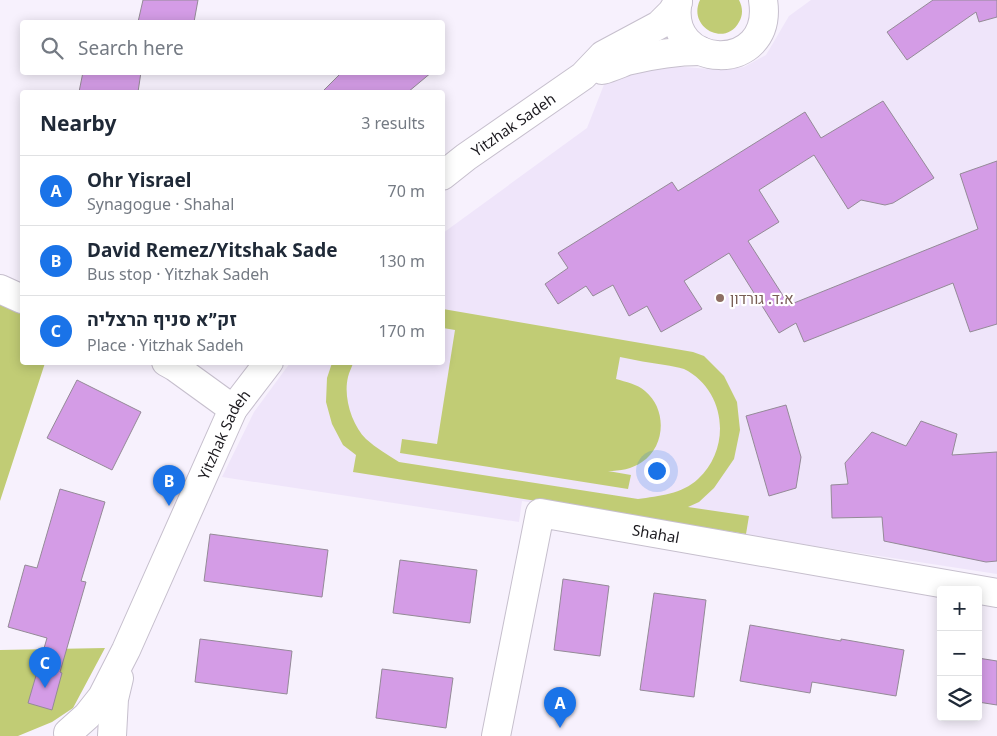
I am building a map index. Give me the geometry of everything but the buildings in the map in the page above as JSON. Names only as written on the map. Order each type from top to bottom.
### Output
[{"type":"street","points":[[761,28],[764,14],[762,0]]},
{"type":"street","points":[[761,28],[781,0]]},
{"type":"street","points":[[678,1],[677,16],[680,30],[689,43],[700,51]]},
{"type":"street","name":"Yitzhak Sadeh","points":[[445,174],[474,151],[583,76],[603,55],[658,25],[672,12],[678,1]]},
{"type":"street","name":"Yitzhak Sadeh","points":[[583,76],[648,56],[688,51],[700,51],[714,56],[729,55],[743,50],[754,40],[761,28]]},
{"type":"street","points":[[0,289],[20,298]]},
{"type":"street","points":[[171,365],[232,409]]},
{"type":"street","name":"Yitzhak Sadeh","points":[[70,735],[102,697],[126,650],[232,409],[267,365]]},
{"type":"street","name":"Shahal","points":[[496,736],[540,513],[997,593]]},
{"type":"street","name":"Yitzhak Sadeh","points":[[112,736],[114,699],[126,650]]},
{"type":"shaded area","name":"א.ד. גורדון","points":[[811,0],[997,0],[997,574],[522,501],[519,522],[222,477],[254,412],[289,365],[445,365],[445,232],[587,128],[605,82],[639,63],[720,70],[744,67],[766,55],[789,16]]},
{"type":"green space","points":[[700,0],[739,0],[742,11],[739,22],[733,30],[725,33],[717,34],[709,31],[703,26],[699,18],[697,10]]},
{"type":"green space","points":[[0,296],[20,305],[20,365],[44,365],[0,501]]},
{"type":"green space","points":[[445,309],[693,352],[704,356],[724,376],[737,402],[740,430],[734,459],[714,488],[699,502],[688,507],[749,516],[746,534],[353,472],[356,455],[343,445],[332,424],[326,402],[327,378],[331,365],[352,365],[348,377],[347,393],[353,419],[366,439],[399,462],[638,499],[654,497],[685,488],[698,479],[709,466],[716,452],[720,436],[720,420],[716,405],[709,391],[698,378],[684,369],[620,357],[616,379],[645,391],[657,407],[661,427],[656,447],[642,462],[626,469],[608,471],[631,475],[628,489],[400,453],[402,439],[437,444],[455,330],[445,328]]},
{"type":"green space","points":[[105,648],[73,708],[52,722],[18,736],[0,736],[0,650]]},
{"type":"place","name":"א.ד. גורדון","points":[[720,298]]},
{"type":"place","name":"David Remez/Yitshak Sade","points":[[169,506]]},
{"type":"place","name":"זק״א סניף הרצליה","points":[[45,688]]},
{"type":"place","name":"Ohr Yisrael","points":[[560,728]]}]
